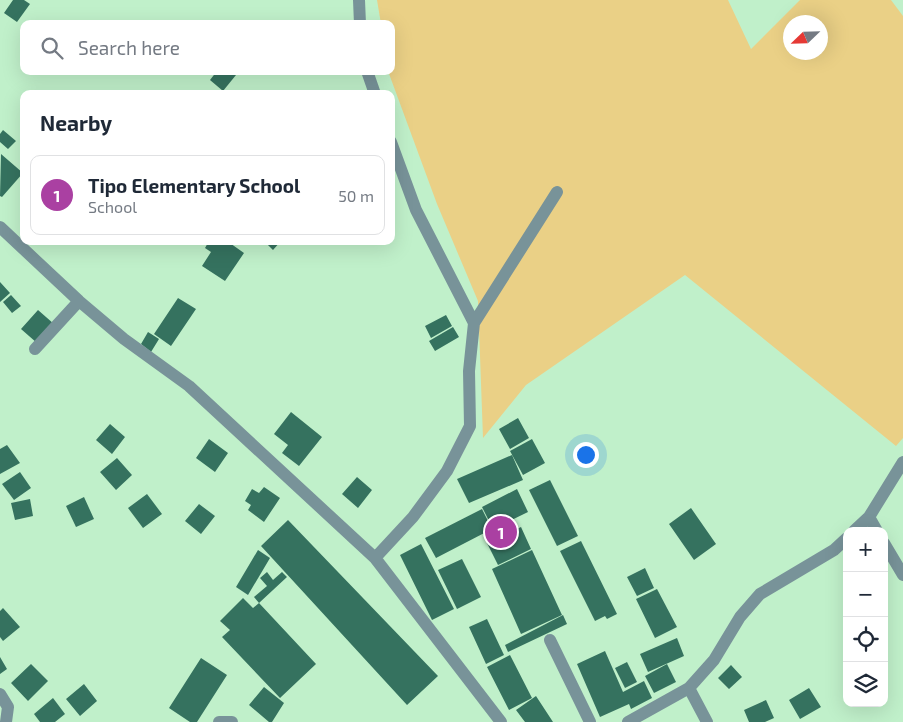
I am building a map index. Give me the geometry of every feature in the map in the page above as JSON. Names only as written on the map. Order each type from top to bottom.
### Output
[{"type":"street","points":[[359,0],[360,20]]},
{"type":"street","points":[[369,75],[374,90]]},
{"type":"street","points":[[395,153],[416,210],[474,323]]},
{"type":"street","points":[[375,558],[413,517],[447,471],[470,426],[469,372],[474,323],[557,192]]},
{"type":"street","points":[[0,227],[79,301],[124,339],[189,386],[375,558],[501,722]]},
{"type":"street","points":[[35,349],[79,301]]},
{"type":"street","points":[[858,527],[869,517],[903,462]]},
{"type":"street","points":[[869,517],[875,527]]},
{"type":"street","points":[[628,722],[689,688],[714,660],[740,617],[760,594],[834,550],[843,542]]},
{"type":"street","points":[[888,550],[903,575]]},
{"type":"street","points":[[550,640],[590,722]]},
{"type":"street","points":[[689,688],[707,722]]},
{"type":"street","points":[[0,694],[8,707],[6,722]]},
{"type":"street","points":[[220,722],[232,722]]},
{"type":"shaded area","points":[[377,0],[728,0],[751,49],[783,17],[783,60],[828,60],[828,15],[785,15],[800,0],[891,0],[903,16],[903,438],[896,446],[685,275],[526,385],[483,438],[478,301],[437,204],[389,75],[395,75],[395,20],[380,20]]},
{"type":"building","points":[[13,0],[24,0],[30,4],[17,22],[4,13]]},
{"type":"building","points":[[214,75],[236,75],[224,90],[210,80]]},
{"type":"building","points":[[3,130],[16,141],[8,149],[0,142],[0,134]]},
{"type":"building","points":[[1,154],[20,170],[20,176],[2,197],[0,196]]},
{"type":"building","points":[[207,245],[233,245],[244,253],[225,281],[202,266],[211,252],[205,248]]},
{"type":"building","points":[[268,245],[277,245],[273,250]]},
{"type":"building","points":[[0,282],[10,293],[0,302]]},
{"type":"building","points":[[11,295],[21,306],[12,313],[3,302]]},
{"type":"building","points":[[178,298],[196,309],[171,346],[154,334]]},
{"type":"building","points":[[38,310],[54,324],[37,343],[21,329]]},
{"type":"building","points":[[446,315],[452,326],[431,338],[425,326]]},
{"type":"building","points":[[453,327],[459,337],[435,351],[429,341]]},
{"type":"building","points":[[148,332],[159,339],[151,352],[141,344]]},
{"type":"building","points":[[291,412],[322,437],[299,466],[282,453],[288,445],[274,434]]},
{"type":"building","points":[[518,418],[529,438],[510,449],[499,429]]},
{"type":"building","points":[[110,424],[125,437],[112,454],[96,440]]},
{"type":"building","points":[[209,439],[228,453],[215,472],[196,458]]},
{"type":"building","points":[[532,439],[545,463],[523,475],[510,451]]},
{"type":"building","points":[[7,445],[20,463],[0,474],[0,449]]},
{"type":"building","points":[[512,455],[523,480],[469,503],[457,479]]},
{"type":"building","points":[[117,458],[132,475],[116,490],[100,472]]},
{"type":"building","points":[[20,472],[31,488],[14,500],[2,484]]},
{"type":"building","points":[[357,477],[372,490],[358,508],[342,494]]},
{"type":"building","points":[[550,480],[578,536],[557,546],[529,490]]},
{"type":"building","points":[[264,487],[280,498],[264,522],[248,510],[251,505],[245,501],[252,489],[259,493]]},
{"type":"building","points":[[517,489],[528,512],[493,529],[482,507]]},
{"type":"building","points":[[147,494],[162,514],[143,528],[128,508]]},
{"type":"building","points":[[84,497],[94,519],[76,527],[66,506]]},
{"type":"building","points":[[30,499],[33,516],[15,520],[11,503]]},
{"type":"building","points":[[199,504],[215,516],[201,534],[185,521]]},
{"type":"building","points":[[691,508],[716,544],[694,560],[669,524]]},
{"type":"building","points":[[482,509],[492,529],[436,558],[425,538]]},
{"type":"building","points":[[288,520],[438,676],[407,705],[261,546]]},
{"type":"building","points":[[521,527],[531,549],[498,565],[487,543]]},
{"type":"building","points":[[581,541],[617,614],[607,619],[605,616],[595,621],[560,551]]},
{"type":"building","points":[[421,544],[454,609],[432,620],[400,555]]},
{"type":"building","points":[[258,550],[270,558],[248,595],[236,587]]},
{"type":"building","points":[[532,550],[562,615],[521,634],[492,569]]},
{"type":"building","points":[[462,559],[481,597],[457,609],[438,570]]},
{"type":"building","points":[[645,568],[654,588],[637,596],[627,577]]},
{"type":"building","points":[[267,572],[273,580],[282,572],[287,577],[259,603],[254,597],[267,586],[260,578]]},
{"type":"building","points":[[657,589],[677,627],[655,638],[636,599]]},
{"type":"building","points":[[243,598],[253,608],[259,603],[316,664],[280,698],[222,637],[230,630],[220,621]]},
{"type":"building","points":[[3,608],[20,627],[3,641],[0,637],[0,611]]},
{"type":"building","points":[[563,615],[567,624],[508,652],[505,645]]},
{"type":"building","points":[[487,619],[504,655],[486,664],[469,627]]},
{"type":"building","points":[[677,638],[684,656],[648,672],[640,654]]},
{"type":"building","points":[[605,651],[623,692],[644,681],[652,698],[631,709],[629,704],[600,717],[577,664]]},
{"type":"building","points":[[510,655],[532,698],[509,710],[487,667]]},
{"type":"building","points":[[0,657],[7,669],[0,674]]},
{"type":"building","points":[[201,658],[227,675],[197,722],[190,722],[169,708]]},
{"type":"building","points":[[627,662],[637,682],[625,688],[615,668]]},
{"type":"building","points":[[31,664],[48,681],[28,701],[11,683]]},
{"type":"building","points":[[667,664],[676,682],[654,693],[645,676]]},
{"type":"building","points":[[731,665],[742,677],[729,689],[718,678]]},
{"type":"building","points":[[84,684],[97,701],[80,716],[66,699]]},
{"type":"building","points":[[264,687],[284,703],[272,722],[269,722],[249,705]]},
{"type":"building","points":[[809,688],[821,707],[800,719],[789,700]]},
{"type":"building","points":[[536,696],[553,722],[525,722],[516,710]]},
{"type":"building","points":[[53,698],[65,714],[55,722],[40,722],[34,714]]},
{"type":"building","points":[[766,700],[774,718],[765,722],[749,722],[744,710]]},
{"type":"place","name":"Tipo Elementary School","points":[[501,532]]}]
